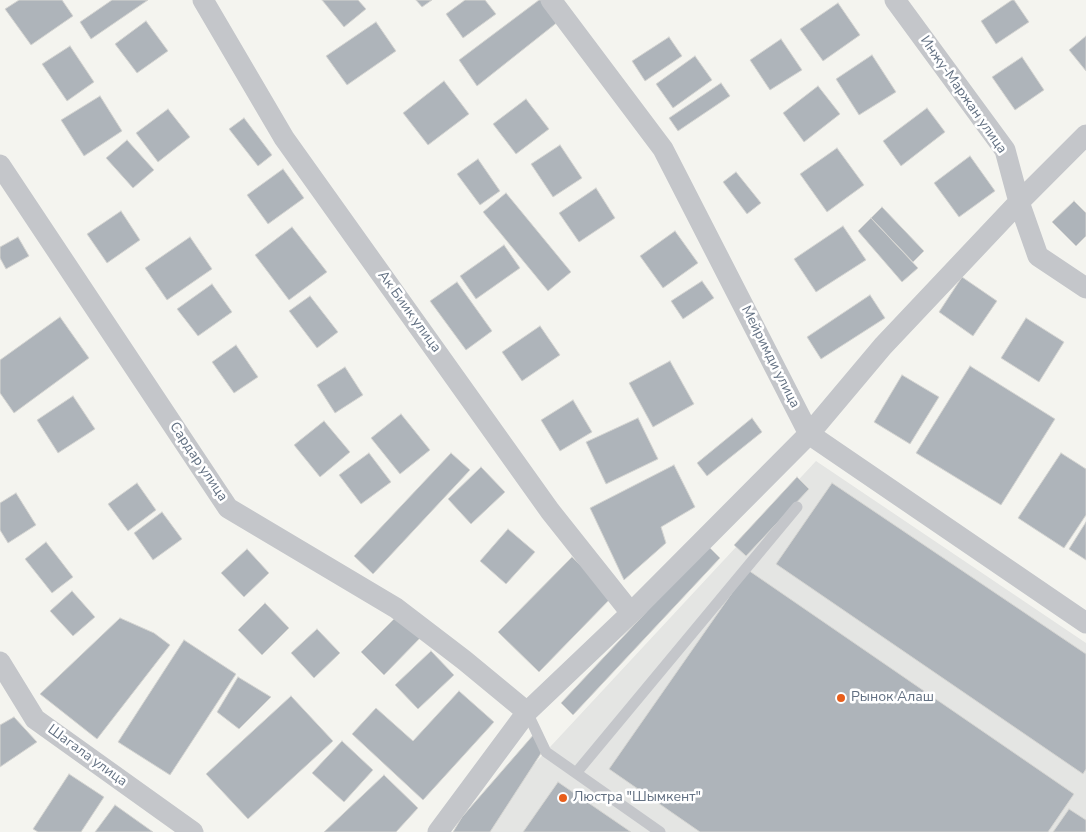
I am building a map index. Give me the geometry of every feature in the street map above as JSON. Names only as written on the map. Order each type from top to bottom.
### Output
[{"type":"street","name":"Ак Биик улица","points":[[203,0],[284,138],[550,511],[631,613]]},
{"type":"street","name":"Мейримди улица","points":[[551,0],[663,149],[810,434],[1086,622]]},
{"type":"street","name":"Инжу-Маржан улица","points":[[896,0],[1005,150],[1019,202],[1038,256],[1086,288]]},
{"type":"street","points":[[438,832],[526,712],[631,613],[810,434],[883,346],[1019,202],[1086,135]]},
{"type":"street","name":"Сардар улица","points":[[0,165],[228,508],[396,608],[464,660],[526,712]]},
{"type":"street","name":"Шагала улица","points":[[0,662],[35,719],[193,832]]},
{"type":"lane","points":[[576,773],[797,507]]},
{"type":"lane","points":[[526,712],[546,752],[660,832]]},
{"type":"shaded area","name":"Рынок Алаш","points":[[816,461],[1086,643],[1086,832],[471,832]]},
{"type":"building","points":[[19,0],[62,0],[73,16],[31,45],[5,9]]},
{"type":"building","points":[[112,0],[148,0],[91,39],[80,22]]},
{"type":"building","points":[[322,0],[358,0],[366,9],[344,27]]},
{"type":"building","points":[[416,0],[432,0],[422,7]]},
{"type":"building","points":[[465,0],[485,0],[496,14],[463,38],[446,14]]},
{"type":"building","points":[[539,0],[559,21],[477,86],[459,60]]},
{"type":"building","points":[[1014,0],[1029,22],[996,44],[981,21]]},
{"type":"building","points":[[838,3],[860,35],[823,61],[800,29]]},
{"type":"building","points":[[146,21],[168,51],[137,73],[115,44]]},
{"type":"building","points":[[376,22],[396,51],[347,85],[326,56]]},
{"type":"building","points":[[1086,36],[1086,71],[1069,50]]},
{"type":"building","points":[[669,37],[682,56],[645,81],[632,61]]},
{"type":"building","points":[[781,39],[802,70],[770,90],[750,60]]},
{"type":"building","points":[[70,46],[94,82],[67,101],[42,64]]},
{"type":"building","points":[[872,55],[896,92],[859,115],[836,79]]},
{"type":"building","points":[[695,56],[712,80],[673,108],[656,84]]},
{"type":"building","points":[[1022,57],[1044,90],[1015,110],[992,77]]},
{"type":"building","points":[[444,81],[469,114],[428,145],[403,113]]},
{"type":"building","points":[[721,83],[730,96],[678,131],[669,118]]},
{"type":"building","points":[[818,86],[840,114],[804,142],[783,113]]},
{"type":"building","points":[[100,96],[122,131],[84,156],[61,120]]},
{"type":"building","points":[[526,99],[549,129],[516,154],[493,124]]},
{"type":"building","points":[[927,108],[945,132],[901,166],[883,141]]},
{"type":"building","points":[[168,109],[190,137],[158,162],[136,133]]},
{"type":"building","points":[[244,118],[272,155],[258,166],[229,129]]},
{"type":"building","points":[[127,140],[154,170],[133,188],[106,158]]},
{"type":"building","points":[[560,145],[582,178],[553,197],[531,164]]},
{"type":"building","points":[[837,148],[864,185],[827,212],[800,174]]},
{"type":"building","points":[[970,156],[995,191],[959,217],[934,183]]},
{"type":"building","points":[[478,159],[500,191],[480,205],[457,174]]},
{"type":"building","points":[[283,169],[304,198],[268,224],[247,195]]},
{"type":"building","points":[[736,172],[761,203],[747,214],[723,182]]},
{"type":"building","points":[[596,188],[615,218],[579,242],[559,213]]},
{"type":"building","points":[[506,193],[571,272],[548,291],[483,212]]},
{"type":"building","points":[[1074,201],[1086,213],[1086,236],[1076,246],[1052,222]]},
{"type":"building","points":[[882,207],[924,251],[913,262],[871,218]]},
{"type":"building","points":[[121,211],[140,240],[107,263],[87,234]]},
{"type":"building","points":[[871,218],[918,268],[902,282],[858,231]]},
{"type":"building","points":[[843,226],[866,260],[816,292],[794,259]]},
{"type":"building","points":[[292,227],[327,272],[289,300],[255,255]]},
{"type":"building","points":[[675,231],[698,263],[663,288],[640,256]]},
{"type":"building","points":[[18,237],[29,256],[6,269],[0,258],[0,247]]},
{"type":"building","points":[[190,237],[212,269],[167,300],[145,268]]},
{"type":"building","points":[[504,245],[520,268],[476,299],[460,276]]},
{"type":"building","points":[[962,277],[997,301],[973,336],[939,312]]},
{"type":"building","points":[[702,281],[714,298],[683,319],[671,301]]},
{"type":"building","points":[[457,282],[492,331],[466,350],[430,301]]},
{"type":"building","points":[[212,284],[232,312],[198,336],[177,309]]},
{"type":"building","points":[[870,295],[885,318],[821,359],[807,337]]},
{"type":"building","points":[[310,296],[338,332],[317,348],[289,311]]},
{"type":"building","points":[[60,317],[89,358],[14,413],[0,393],[0,360]]},
{"type":"building","points":[[1026,318],[1064,342],[1039,382],[1001,358]]},
{"type":"building","points":[[540,326],[560,355],[522,381],[502,352]]},
{"type":"building","points":[[236,345],[258,377],[234,393],[212,362]]},
{"type":"building","points":[[670,361],[694,404],[653,427],[629,383]]},
{"type":"building","points":[[970,366],[1055,419],[1001,505],[916,453]]},
{"type":"building","points":[[345,367],[363,395],[335,413],[317,385]]},
{"type":"building","points":[[902,375],[939,397],[910,444],[874,422]]},
{"type":"building","points":[[73,396],[95,429],[58,453],[37,420]]},
{"type":"building","points":[[573,400],[592,432],[560,451],[541,420]]},
{"type":"building","points":[[401,414],[430,450],[400,474],[371,438]]},
{"type":"building","points":[[638,418],[658,459],[606,484],[586,442]]},
{"type":"building","points":[[752,418],[762,432],[707,476],[697,463]]},
{"type":"building","points":[[324,421],[350,452],[320,477],[294,445]]},
{"type":"building","points":[[369,453],[391,482],[361,504],[339,475]]},
{"type":"building","points":[[451,453],[470,470],[373,574],[354,556]]},
{"type":"building","points":[[1061,453],[1086,469],[1086,515],[1064,548],[1018,518]]},
{"type":"building","points":[[674,465],[695,507],[661,527],[666,543],[624,580],[590,508]]},
{"type":"building","points":[[481,467],[505,492],[471,524],[448,499]]},
{"type":"building","points":[[797,477],[809,489],[746,556],[734,545]]},
{"type":"building","points":[[137,483],[156,510],[128,531],[108,504]]},
{"type":"building","points":[[832,483],[1086,654],[1086,769],[1083,774],[776,564]]},
{"type":"building","points":[[16,493],[36,525],[8,543],[0,530],[0,503]]},
{"type":"building","points":[[162,512],[182,539],[153,560],[134,533]]},
{"type":"building","points":[[1086,522],[1086,560],[1069,549]]},
{"type":"building","points":[[508,529],[535,552],[506,584],[480,561]]},
{"type":"building","points":[[46,542],[73,577],[52,593],[25,559]]},
{"type":"building","points":[[708,546],[720,558],[573,715],[561,703]]},
{"type":"building","points":[[247,549],[269,573],[244,597],[221,573]]},
{"type":"building","points":[[572,557],[613,596],[539,672],[498,632]]},
{"type":"building","points":[[748,570],[1074,794],[1048,832],[700,832],[609,769]]},
{"type":"building","points":[[72,591],[95,617],[73,636],[50,611]]},
{"type":"building","points":[[265,603],[289,628],[262,655],[238,630]]},
{"type":"building","points":[[400,613],[423,635],[384,675],[361,652]]},
{"type":"building","points":[[120,618],[154,633],[170,645],[97,739],[40,694]]},
{"type":"building","points":[[317,629],[340,653],[314,678],[291,653]]},
{"type":"building","points":[[184,640],[236,674],[170,775],[118,742]]},
{"type":"building","points":[[431,651],[454,675],[418,709],[395,685]]},
{"type":"building","points":[[238,677],[271,697],[239,729],[217,712]]},
{"type":"building","points":[[459,691],[494,722],[423,800],[352,734],[376,708],[413,741]]},
{"type":"building","points":[[291,696],[333,741],[248,819],[206,774]]},
{"type":"building","points":[[14,717],[37,742],[0,767],[0,725]]},
{"type":"building","points":[[535,733],[547,744],[490,832],[453,832],[462,817]]},
{"type":"building","points":[[342,741],[373,770],[344,802],[312,773]]},
{"type":"building","points":[[69,774],[104,797],[81,832],[38,832],[33,829]]},
{"type":"building","points":[[384,775],[418,808],[396,832],[324,832]]},
{"type":"building","points":[[558,782],[631,832],[523,832]]},
{"type":"building","points":[[115,805],[153,832],[95,832]]},
{"type":"building","points":[[1069,809],[1086,820],[1086,832],[1053,832]]},
{"type":"place","name":"Рынок Алаш","points":[[841,698]]},
{"type":"place","name":"Люстра \"Шымкент\"","points":[[563,798]]}]
